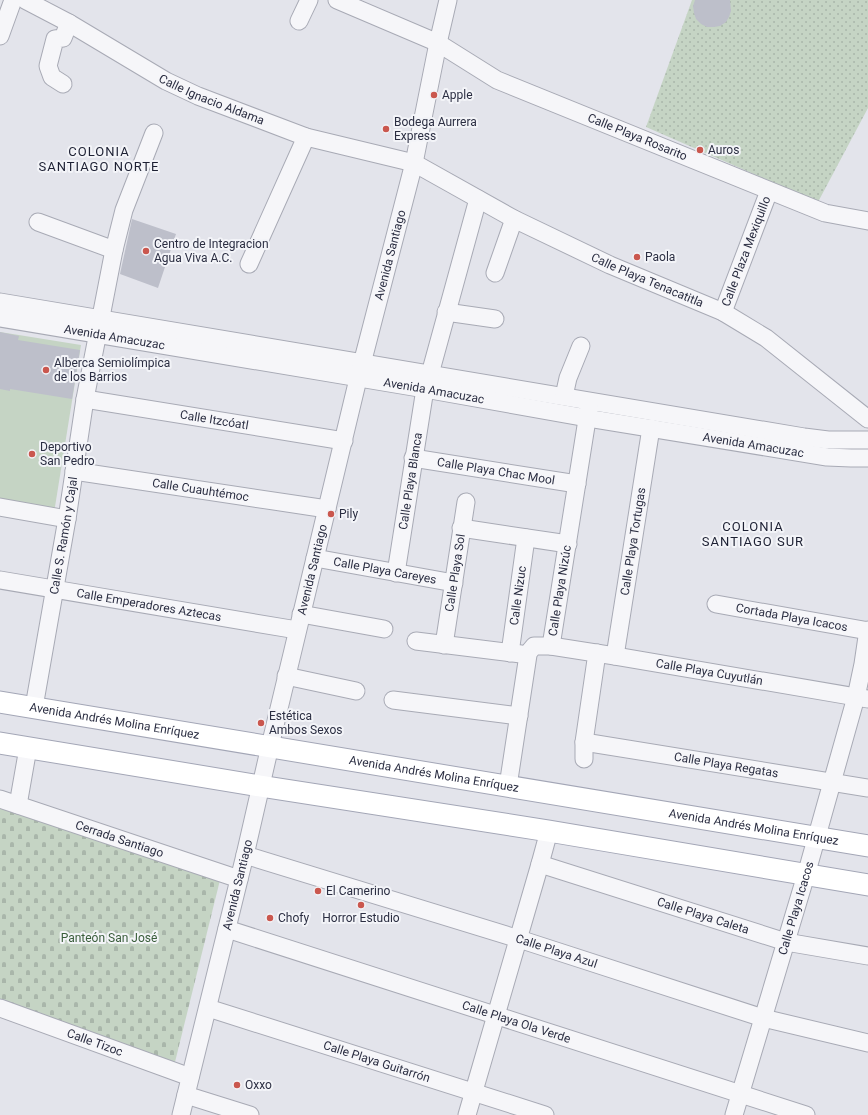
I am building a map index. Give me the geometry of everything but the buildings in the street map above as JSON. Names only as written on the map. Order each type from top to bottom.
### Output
[{"type":"main road","name":"Avenida Andrés Molina Enríquez","points":[[0,702],[868,846]]},
{"type":"main road","points":[[0,743],[260,786],[549,831],[868,885]]},
{"type":"street","points":[[0,36],[13,0]]},
{"type":"street","name":"Calle Ignacio Aldama","points":[[25,0],[70,23],[166,81],[198,96],[306,137],[414,163]]},
{"type":"street","points":[[299,21],[309,0]]},
{"type":"street","name":"Calle Playa Rosarito","points":[[337,0],[438,43],[497,80],[825,213],[868,221]]},
{"type":"street","name":"Avenida Santiago","points":[[182,1115],[360,371],[414,163],[448,0]]},
{"type":"street","points":[[63,84],[52,77],[48,66],[55,39],[63,38],[70,23]]},
{"type":"street","name":"Calle S. Ramón y Cajal","points":[[34,707],[67,519],[85,399],[114,250],[124,210],[154,133]]},
{"type":"street","points":[[249,264],[306,137]]},
{"type":"street","name":"Calle Playa Tenacatitla","points":[[414,163],[514,219],[610,265],[723,312],[766,338],[868,419]]},
{"type":"street","name":"Calle Plaza Mexiquillo","points":[[723,312],[770,191]]},
{"type":"street","name":"Calle Playa Blanca","points":[[396,573],[428,381],[478,199]]},
{"type":"street","points":[[495,273],[514,219]]},
{"type":"street","points":[[38,222],[114,250]]},
{"type":"street","name":"Avenida Amacuzac","points":[[0,302],[100,318],[360,371]]},
{"type":"street","points":[[446,312],[496,319]]},
{"type":"street","name":"Avenida Amacuzac","points":[[0,318],[97,334],[428,381],[564,396],[804,437],[828,440],[868,440]]},
{"type":"street","points":[[564,396],[568,378],[581,346]]},
{"type":"street","name":"Avenida Amacuzac","points":[[428,381],[588,418],[827,457],[868,458]]},
{"type":"street","name":"Calle Itzcóatl","points":[[85,399],[344,441]]},
{"type":"street","name":"Calle Playa Nizúc","points":[[528,655],[534,646],[552,646],[590,401]]},
{"type":"street","name":"Calle Playa Tortugas","points":[[615,656],[651,428]]},
{"type":"street","name":"Calle Playa Chac Mool","points":[[414,458],[578,484]]},
{"type":"street","name":"Calle Cuauhtémoc","points":[[74,471],[327,509]]},
{"type":"street","name":"Calle Playa Sol","points":[[444,645],[466,502]]},
{"type":"street","points":[[0,507],[67,519]]},
{"type":"street","points":[[461,528],[568,544]]},
{"type":"street","name":"Calle Nizuc","points":[[510,653],[526,538]]},
{"type":"street","name":"Calle Playa Careyes","points":[[315,558],[454,583]]},
{"type":"street","name":"Calle Emperadores Aztecas","points":[[0,580],[297,630]]},
{"type":"street","name":"Cortada Playa Icacos","points":[[716,604],[868,631]]},
{"type":"street","points":[[301,614],[384,629]]},
{"type":"street","name":"Calle Playa Icacos","points":[[734,1115],[806,875],[832,782],[862,698],[863,664],[868,631]]},
{"type":"street","points":[[416,641],[528,655],[508,786]]},
{"type":"street","name":"Calle Playa Cuyutlán","points":[[552,646],[862,698]]},
{"type":"street","points":[[584,759],[584,742],[597,653]]},
{"type":"street","points":[[286,676],[356,691]]},
{"type":"street","points":[[393,700],[519,716]]},
{"type":"street","name":"Calle Playa Regatas","points":[[584,742],[868,788]]},
{"type":"street","points":[[18,805],[28,748]]},
{"type":"street","name":"Cerrada Santiago","points":[[0,799],[239,879]]},
{"type":"street","points":[[467,1115],[549,831]]},
{"type":"street","name":"Calle Playa Azul","points":[[245,855],[519,939],[763,1018],[868,1042]]},
{"type":"street","name":"Calle Playa Caleta","points":[[540,864],[786,942],[868,956]]},
{"type":"street","name":"Calle Playa Ola Verde","points":[[227,929],[806,1115]]},
{"type":"street","name":"Calle Tizoc","points":[[0,1008],[190,1077]]},
{"type":"street","name":"Calle Playa Guitarrón","points":[[208,1008],[545,1115]]},
{"type":"street","points":[[186,1095],[250,1115]]},
{"type":"green space","points":[[692,0],[868,0],[868,108],[818,202],[646,127]]},
{"type":"green space","name":"Deportivo San Pedro","points":[[0,332],[81,345],[54,513],[0,504]]},
{"type":"green space","name":"Panteón San José","points":[[0,801],[221,876],[175,1062],[0,999]]},
{"type":"place","name":"Apple","points":[[434,95]]},
{"type":"place","name":"Bodega Aurrera Express","points":[[386,129]]},
{"type":"place","name":"Auros","points":[[700,150]]},
{"type":"place","name":"Centro de Integracion Agua Viva A.C.","points":[[146,251]]},
{"type":"place","name":"Paola","points":[[637,257]]},
{"type":"place","name":"Alberca Semiolímpica de los Barrios","points":[[46,370]]},
{"type":"place","name":"Deportivo San Pedro","points":[[32,454]]},
{"type":"place","name":"Pily","points":[[331,514]]},
{"type":"place","name":"Estética Ambos Sexos","points":[[261,723]]},
{"type":"place","name":"El Camerino","points":[[318,891]]},
{"type":"place","name":"Horror Estudio","points":[[361,905]]},
{"type":"place","name":"Chofy","points":[[270,918]]},
{"type":"place","name":"Oxxo","points":[[237,1085]]},
{"type":"district","name":"COLONIA SANTIAGO NORTE","points":[[99,158]]},
{"type":"district","name":"COLONIA SANTIAGO SUR","points":[[753,534]]}]
